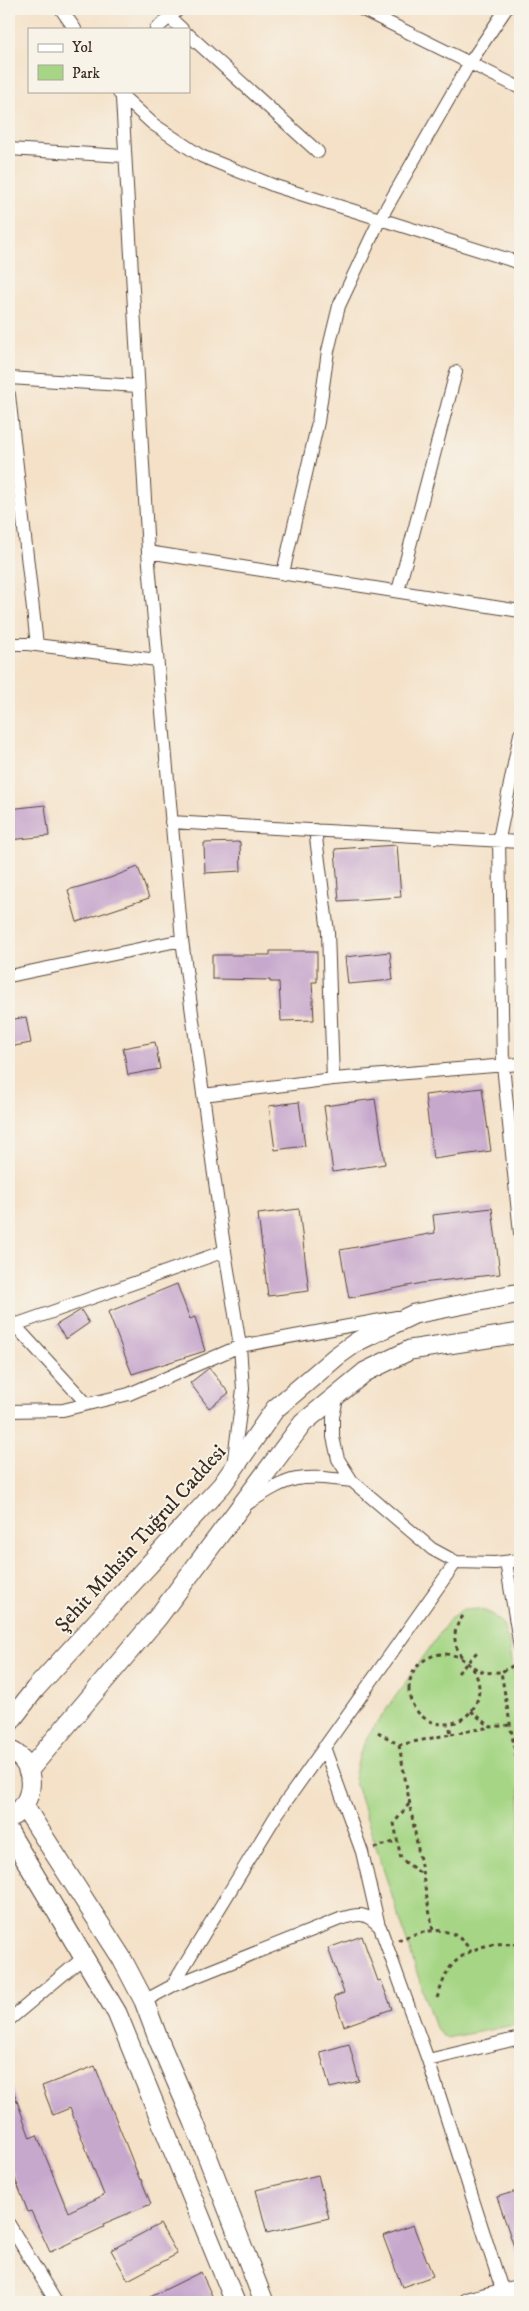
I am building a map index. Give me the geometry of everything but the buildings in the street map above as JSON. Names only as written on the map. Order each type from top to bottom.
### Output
[{"type":"main road","name":"Şehit Muhsin Tuğrul Caddesi","points":[[9,1723],[35,1689],[232,1472],[275,1409],[358,1341],[414,1314],[520,1293]]},
{"type":"main road","points":[[28,1771],[158,1617],[303,1423],[364,1372],[410,1350],[520,1332]]},
{"type":"main road","points":[[9,1702],[15,1701],[35,1689]]},
{"type":"main road","points":[[9,1750],[20,1757],[28,1771],[31,1788],[24,1806],[9,1818]]},
{"type":"main road","points":[[24,1806],[121,1957],[144,2001],[194,2122],[264,2302]]},
{"type":"main road","points":[[9,1832],[117,2013],[235,2302]]},
{"type":"main road","points":[[468,2302],[510,2295]]},
{"type":"street","points":[[61,9],[73,28]]},
{"type":"street","points":[[361,9],[520,88]]},
{"type":"street","points":[[283,573],[318,422],[328,351],[339,306],[380,219],[470,64],[506,9]]},
{"type":"street","points":[[157,28],[174,13],[182,28]]},
{"type":"street","points":[[190,36],[318,152]]},
{"type":"street","points":[[119,95],[153,124],[201,156],[275,186],[520,263]]},
{"type":"street","points":[[119,95],[148,552],[182,940],[240,1346],[244,1390],[232,1472]]},
{"type":"street","points":[[9,149],[124,156]]},
{"type":"street","points":[[398,592],[456,372]]},
{"type":"street","points":[[9,378],[138,386]]},
{"type":"street","points":[[9,395],[37,645]]},
{"type":"street","points":[[148,552],[520,610]]},
{"type":"street","points":[[9,644],[37,645],[157,660]]},
{"type":"street","points":[[520,734],[499,839],[504,1065],[520,1234]]},
{"type":"street","points":[[171,822],[499,839],[520,842]]},
{"type":"street","points":[[315,830],[328,932],[333,1079]]},
{"type":"street","points":[[9,976],[182,940]]},
{"type":"street","points":[[203,1095],[333,1079],[520,1064]]},
{"type":"street","points":[[87,1404],[11,1324],[225,1251]]},
{"type":"street","points":[[9,1411],[63,1410],[129,1394],[240,1346],[414,1314]]},
{"type":"street","points":[[338,1394],[333,1417],[333,1437],[338,1459],[352,1481],[432,1549],[456,1562],[506,1562],[520,1560]]},
{"type":"street","points":[[238,1509],[279,1484],[296,1478],[312,1477],[352,1481]]},
{"type":"street","points":[[172,1986],[277,1814],[456,1562]]},
{"type":"street","points":[[506,1562],[520,1647]]},
{"type":"street","points":[[324,1747],[362,1852],[386,1945],[510,2295]]},
{"type":"street","points":[[144,2001],[172,1986],[358,1914],[372,1918],[380,1927]]},
{"type":"street","points":[[9,2020],[83,1958]]},
{"type":"street","points":[[428,2060],[520,2038]]},
{"type":"street","points":[[9,2224],[56,2302]]},
{"type":"path","points":[[463,1616],[456,1626],[456,1649],[467,1663],[478,1680],[479,1692],[476,1704],[460,1720],[449,1724],[437,1724],[426,1719],[417,1711],[410,1696],[410,1680],[423,1662],[432,1656],[443,1654],[454,1656],[467,1663],[485,1673],[501,1672],[520,1662]]},
{"type":"path","points":[[458,1672],[477,1652]]},
{"type":"path","points":[[501,1672],[520,1780]]},
{"type":"path","points":[[471,1711],[491,1727]]},
{"type":"path","points":[[449,1724],[451,1734]]},
{"type":"path","points":[[378,1732],[399,1745],[451,1734],[510,1725]]},
{"type":"path","points":[[399,1745],[433,1931]]},
{"type":"path","points":[[409,1803],[394,1823],[397,1841],[401,1859],[422,1875]]},
{"type":"path","points":[[362,1852],[397,1841]]},
{"type":"path","points":[[386,1945],[421,1931],[447,1931],[465,1940],[471,1952]]},
{"type":"path","points":[[437,1998],[450,1968],[471,1952],[485,1945],[509,1942],[520,1946]]},
{"type":"green space","points":[[479,1609],[492,1614],[502,1623],[509,1643],[520,1709],[520,2024],[446,2038],[435,2028],[354,1779],[359,1756],[367,1737],[450,1619],[463,1610]]}]
